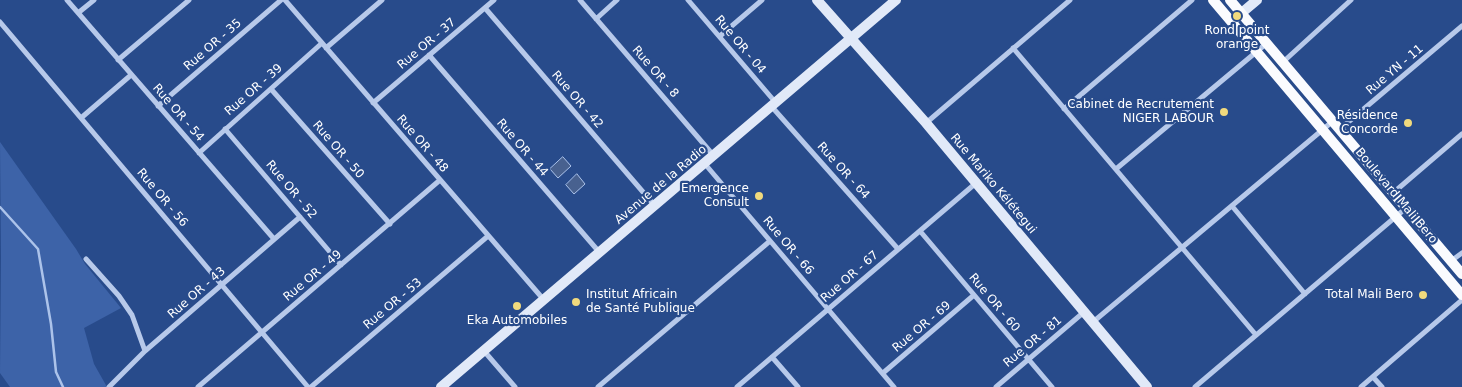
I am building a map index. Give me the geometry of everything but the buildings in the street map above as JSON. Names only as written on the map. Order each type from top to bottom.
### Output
[{"type":"main road","name":"Boulevard Mali Bero","points":[[1213,0],[1462,295]]},
{"type":"main road","name":"Boulevard Mali Bero","points":[[1230,0],[1462,274]]},
{"type":"street","name":"Rue OR - 54","points":[[67,0],[274,239]]},
{"type":"street","points":[[78,13],[94,0]]},
{"type":"street","points":[[118,60],[189,0]]},
{"type":"street","name":"Rue OR - 48","points":[[283,0],[544,300]]},
{"type":"street","name":"Rue OR - 35","points":[[158,106],[283,0]]},
{"type":"street","name":"Rue OR - 39","points":[[199,153],[271,88],[381,0]]},
{"type":"street","name":"Rue OR - 37","points":[[373,103],[494,0]]},
{"type":"street","name":"Rue OR - 8","points":[[580,0],[714,156]]},
{"type":"street","points":[[596,19],[617,0]]},
{"type":"street","name":"Rue OR - 04","points":[[688,0],[720,36],[774,105]]},
{"type":"street","points":[[720,36],[762,0]]},
{"type":"street","name":"Rue Mariko Kélétegui","points":[[817,0],[926,123],[1147,387]]},
{"type":"street","name":"Avenue de la Radio","points":[[441,387],[896,0]]},
{"type":"street","points":[[926,123],[1070,0]]},
{"type":"street","points":[[1064,108],[1192,0]]},
{"type":"street","points":[[1232,21],[1257,0]]},
{"type":"street","points":[[1283,62],[1351,0]]},
{"type":"street","name":"Rue OR - 42","points":[[485,8],[655,206]]},
{"type":"street","name":"Rue OR - 56","points":[[0,22],[309,387]]},
{"type":"street","name":"Rue YN - 11","points":[[1092,322],[1323,130],[1337,125],[1462,26]]},
{"type":"street","points":[[1116,169],[1266,43]]},
{"type":"street","points":[[1013,48],[1256,335]]},
{"type":"street","name":"Rue OR - 44","points":[[429,55],[600,253]]},
{"type":"street","points":[[81,118],[131,75]]},
{"type":"street","name":"Rue OR - 50","points":[[271,88],[390,224]]},
{"type":"street","name":"Rue OR - 64","points":[[774,105],[898,249]]},
{"type":"street","name":"Rue OR - 52","points":[[225,129],[341,264]]},
{"type":"street","points":[[1393,193],[1462,134]]},
{"type":"street","name":"Rue OR - 66","points":[[704,164],[894,387]]},
{"type":"street","name":"Rue OR - 49","points":[[198,387],[440,180]]},
{"type":"street","name":"Rue OR - 67","points":[[737,387],[976,183]]},
{"type":"street","points":[[1232,206],[1305,294]]},
{"type":"street","points":[[1195,387],[1406,208]]},
{"type":"street","name":"Rue OR - 43","points":[[109,387],[145,351],[300,217]]},
{"type":"street","name":"Rue OR - 60","points":[[920,231],[1052,387]]},
{"type":"street","name":"Rue OR - 53","points":[[309,387],[488,236]]},
{"type":"street","points":[[598,387],[770,241]]},
{"type":"street","points":[[1451,261],[1462,253]]},
{"type":"street","points":[[86,258],[132,314],[145,351]]},
{"type":"street","name":"Rue OR - 69","points":[[882,373],[974,295]]},
{"type":"street","points":[[1360,387],[1462,300]]},
{"type":"street","name":"Rue OR - 81","points":[[996,387],[1084,312]]},
{"type":"street","points":[[484,351],[515,387]]},
{"type":"street","points":[[772,357],[798,387]]},
{"type":"street","points":[[1373,376],[1382,387]]},
{"type":"shaded area","points":[[0,142],[85,264],[121,308],[84,328],[94,364],[107,387],[10,387],[0,373]]},
{"type":"shaded area","points":[[563,157],[571,166],[558,178],[550,169]]},
{"type":"shaded area","points":[[577,174],[585,184],[574,194],[566,185]]},
{"type":"waterway","points":[[0,207],[38,249],[51,324],[56,372],[63,387]]},
{"type":"place","name":"Rond point orange","points":[[1237,16]]},
{"type":"place","name":"Cabinet de Recrutement NIGER LABOUR","points":[[1224,112]]},
{"type":"place","name":"Résidence Concorde","points":[[1408,123]]},
{"type":"place","name":"Emergence Consult","points":[[759,196]]},
{"type":"place","name":"Total Mali Bero","points":[[1423,295]]},
{"type":"place","name":"Institut Africain de Santé Publique","points":[[576,302]]},
{"type":"place","name":"Eka Automobiles","points":[[517,306]]}]
